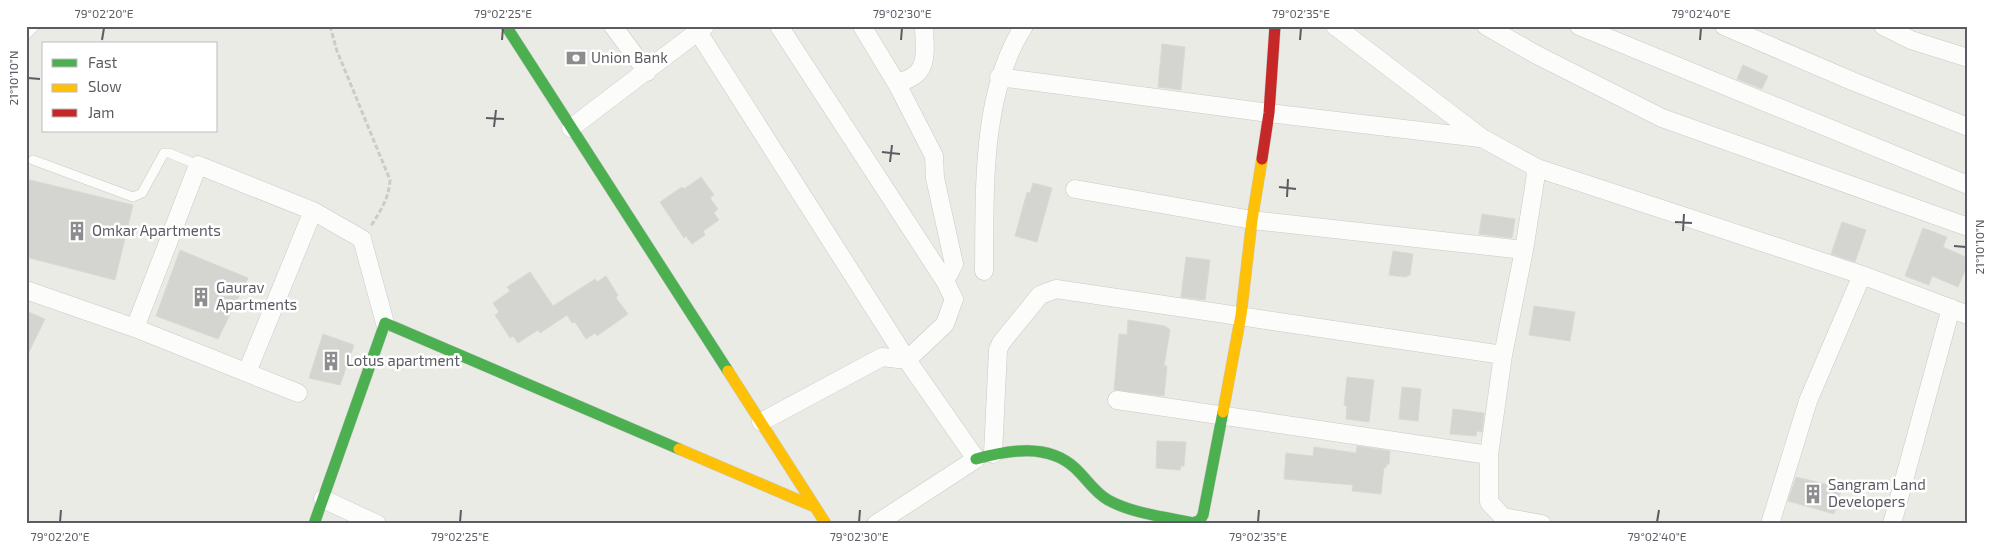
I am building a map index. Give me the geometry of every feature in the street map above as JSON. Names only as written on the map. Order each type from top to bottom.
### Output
[{"type":"street","points":[[506,26],[826,524]]},
{"type":"street","points":[[613,26],[647,72]]},
{"type":"street","points":[[779,26],[945,281],[954,299],[945,324],[907,360]]},
{"type":"street","points":[[862,26],[897,84],[934,156],[935,178],[954,264],[945,281]]},
{"type":"street","points":[[897,84],[916,75],[922,68],[924,58],[924,26]]},
{"type":"street","points":[[984,271],[985,174],[999,77],[1024,26]]},
{"type":"street","points":[[876,524],[984,456],[1040,451],[1063,459],[1076,469],[1100,495],[1111,502],[1194,523],[1200,520],[1203,515],[1241,315],[1252,220],[1269,114],[1275,26]]},
{"type":"street","points":[[1335,26],[1482,138],[1537,168],[1862,275],[1968,315]]},
{"type":"street","points":[[1486,26],[1535,54],[1662,118],[1968,227]]},
{"type":"street","points":[[1580,26],[1968,185]]},
{"type":"street","points":[[1724,26],[1852,81],[1968,127]]},
{"type":"street","points":[[1883,26],[1910,40],[1968,58]]},
{"type":"street","points":[[572,128],[702,29],[907,360],[984,456]]},
{"type":"street","points":[[999,77],[1269,114],[1482,138]]},
{"type":"street","points":[[135,328],[198,165],[313,211],[362,239],[385,323],[314,524]]},
{"type":"street","points":[[1537,168],[1524,250],[1503,355],[1489,455],[1489,502],[1502,521],[1542,524]]},
{"type":"street","points":[[1075,189],[1252,220],[1524,250]]},
{"type":"street","points":[[247,372],[313,211]]},
{"type":"street","points":[[1770,524],[1808,401],[1862,275]]},
{"type":"street","points":[[984,456],[998,350],[1001,342],[1040,295],[1056,288],[1503,355]]},
{"type":"street","points":[[26,290],[135,328],[298,393]]},
{"type":"street","points":[[1892,524],[1952,308]]},
{"type":"street","points":[[385,323],[815,507]]},
{"type":"street","points":[[761,422],[882,357],[907,360]]},
{"type":"street","points":[[1117,400],[1223,414],[1489,455]]},
{"type":"street","points":[[323,499],[377,524]]},
{"type":"lane","points":[[26,35],[35,26]]},
{"type":"lane","points":[[33,160],[133,197],[138,197],[142,193],[164,154],[168,153],[198,165]]},
{"type":"path","points":[[330,26],[337,51],[390,180],[386,202],[362,239]]},
{"type":"building","points":[[1162,44],[1185,47],[1181,90],[1158,87]]},
{"type":"building","points":[[1743,65],[1768,76],[1762,89],[1737,79]]},
{"type":"building","points":[[701,177],[714,195],[710,198],[718,209],[714,213],[719,220],[703,231],[705,235],[692,244],[686,236],[684,238],[660,202]]},
{"type":"building","name":"Omkar Apartments","points":[[26,179],[133,205],[115,280],[26,257]]},
{"type":"building","points":[[1033,183],[1052,188],[1037,242],[1015,236],[1027,192],[1030,193]]},
{"type":"building","points":[[1482,214],[1515,219],[1512,238],[1479,234]]},
{"type":"building","points":[[1842,222],[1866,230],[1855,262],[1831,254]]},
{"type":"building","points":[[1923,228],[1947,237],[1943,247],[1968,258],[1968,264],[1958,287],[1932,276],[1929,285],[1905,276]]},
{"type":"building","name":"Gaurav Apartments","points":[[180,250],[248,278],[218,339],[156,316]]},
{"type":"building","points":[[1393,251],[1413,254],[1410,275],[1405,277],[1389,275]]},
{"type":"building","points":[[1186,257],[1210,260],[1205,300],[1181,297]]},
{"type":"building","points":[[530,272],[553,306],[595,279],[597,282],[606,276],[618,295],[616,298],[628,314],[597,336],[595,333],[586,339],[575,322],[572,323],[567,315],[540,333],[538,330],[518,343],[513,336],[510,338],[495,315],[499,312],[493,303],[510,291],[507,287]]},
{"type":"building","points":[[1534,306],[1575,312],[1570,341],[1529,335]]},
{"type":"building","points":[[26,311],[45,319],[26,358]]},
{"type":"building","points":[[1128,320],[1165,326],[1170,330],[1164,366],[1167,366],[1164,396],[1114,390],[1119,334],[1127,335]]},
{"type":"building","name":"Lotus apartment","points":[[323,334],[354,345],[340,385],[309,378]]},
{"type":"building","points":[[1347,377],[1374,380],[1369,422],[1346,419],[1347,406],[1344,405]]},
{"type":"building","points":[[1402,387],[1421,389],[1418,421],[1399,419]]},
{"type":"building","points":[[1453,409],[1484,413],[1482,432],[1477,431],[1476,436],[1450,434]]},
{"type":"building","points":[[1157,441],[1186,442],[1184,466],[1181,466],[1180,470],[1156,468]]},
{"type":"building","points":[[1357,446],[1390,451],[1389,464],[1387,464],[1386,468],[1384,467],[1381,494],[1352,491],[1353,485],[1284,479],[1286,453],[1313,456],[1314,447],[1356,453]]},
{"type":"building","name":"Sangram Land Developers","points":[[1796,477],[1842,488],[1834,514],[1788,501]]},
{"type":"traffic: fast","points":[[506,26],[728,371]]},
{"type":"traffic: fast","points":[[314,524],[385,323],[679,449]]},
{"type":"traffic: fast","points":[[976,459],[1015,451],[1041,452],[1053,455],[1075,468],[1103,497],[1118,505],[1139,512],[1194,523],[1200,520],[1203,515],[1223,412]]},
{"type":"traffic: slow","points":[[1223,412],[1241,315],[1252,220],[1262,159]]},
{"type":"traffic: slow","points":[[728,371],[826,524]]},
{"type":"traffic: slow","points":[[679,449],[815,507]]},
{"type":"traffic: jam","points":[[1262,159],[1269,113],[1275,26]]},
{"type":"place","name":"Union Bank","points":[[576,58]]},
{"type":"place","name":"Omkar Apartments","points":[[77,231]]},
{"type":"place","name":"Gaurav Apartments","points":[[201,297]]},
{"type":"place","name":"Lotus apartment","points":[[331,361]]},
{"type":"place","name":"Sangram Land Developers","points":[[1813,494]]}]
